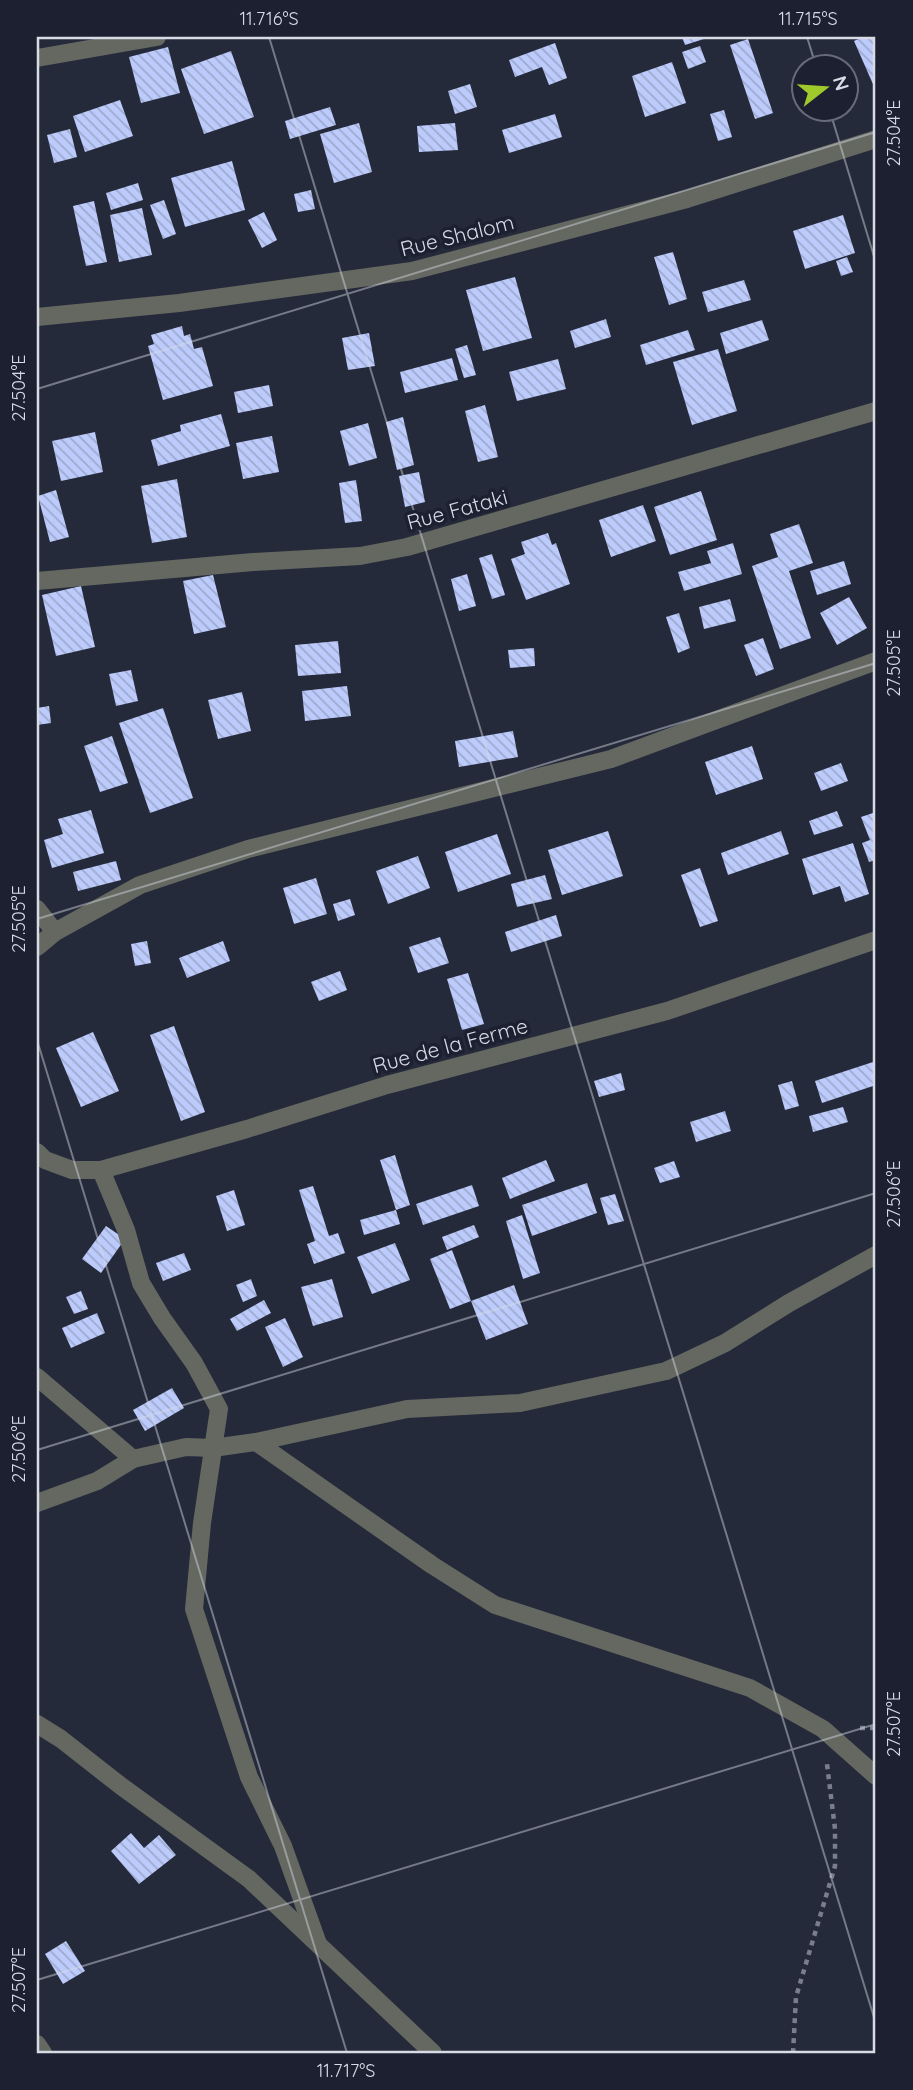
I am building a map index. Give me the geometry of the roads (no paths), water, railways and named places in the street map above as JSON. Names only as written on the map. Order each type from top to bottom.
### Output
[{"type":"street","points":[[37,58],[157,37]]},
{"type":"street","name":"Rue Shalom","points":[[37,317],[179,303],[412,271],[687,199],[876,139]]},
{"type":"street","name":"Rue Fataki","points":[[37,581],[253,562],[360,556],[407,547],[876,411]]},
{"type":"street","points":[[37,947],[55,932],[140,884],[248,849],[611,759],[876,660]]},
{"type":"street","points":[[37,909],[55,932]]},
{"type":"street","name":"Rue de la Ferme","points":[[37,1152],[45,1160],[72,1170],[101,1170],[247,1129],[387,1085],[667,1011],[876,940]]},
{"type":"street","points":[[101,1170],[126,1230],[141,1283],[194,1363],[219,1409],[202,1523],[194,1609],[249,1777],[283,1846],[317,1941]]},
{"type":"street","points":[[37,1503],[97,1481],[133,1459],[186,1447],[214,1448],[256,1442],[407,1409],[520,1403],[666,1371],[725,1343],[789,1303],[876,1255]]},
{"type":"street","points":[[37,1377],[133,1459]]},
{"type":"street","points":[[256,1442],[421,1558],[495,1605],[750,1688],[823,1729],[876,1776]]},
{"type":"street","points":[[37,1724],[249,1879],[433,2053]]},
{"type":"street","points":[[37,2044],[43,2053]]}]
